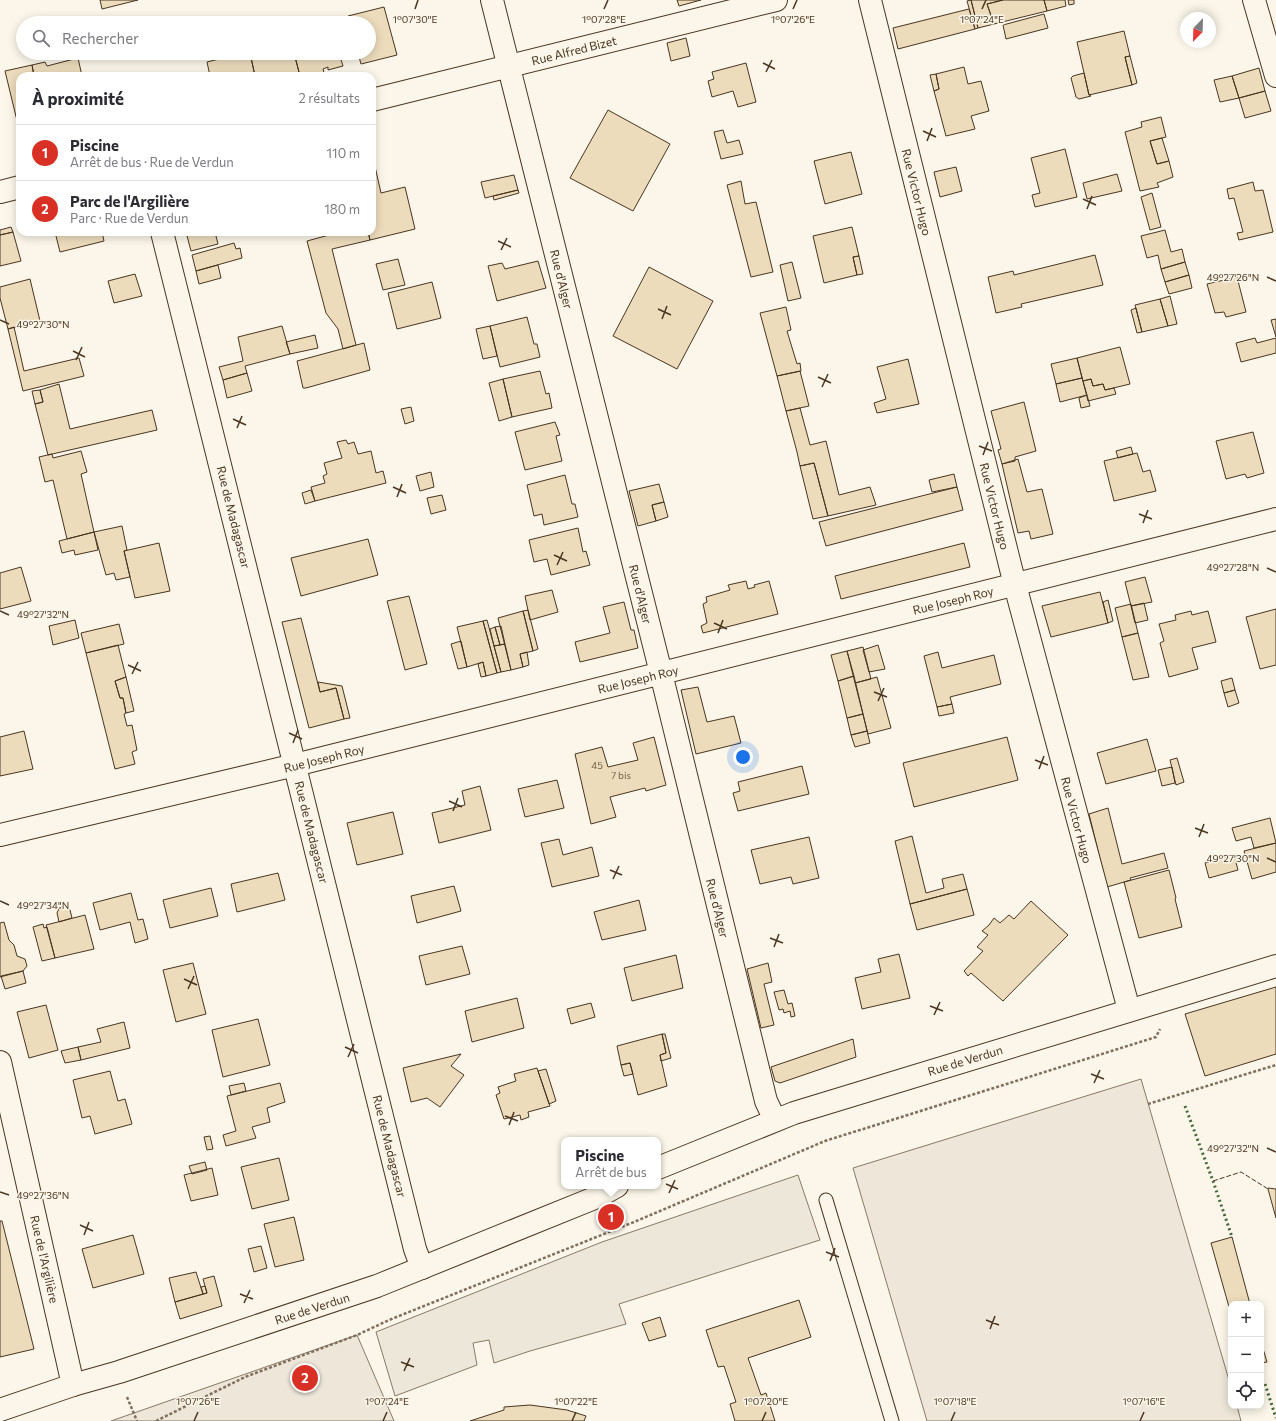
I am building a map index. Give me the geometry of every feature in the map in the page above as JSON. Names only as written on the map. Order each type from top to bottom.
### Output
[{"type":"street","name":"Rue d'Alger","points":[[492,0],[661,673],[766,1102],[775,1120]]},
{"type":"street","name":"Rue Alfred Bizet","points":[[376,99],[776,0]]},
{"type":"street","name":"Rue Victor Hugo","points":[[870,0],[1014,585],[1129,1010]]},
{"type":"street","points":[[1254,0],[1276,76]]},
{"type":"street","points":[[0,192],[16,188]]},
{"type":"street","name":"Rue de Madagascar","points":[[163,236],[415,1249],[422,1268]]},
{"type":"street","name":"Rue Joseph Roy","points":[[0,835],[295,765],[1276,519]]},
{"type":"street","name":"Rue de Verdun","points":[[661,1167],[794,1113],[1276,966]]},
{"type":"street","name":"Rue de l'Argilière","points":[[0,1062],[73,1385]]},
{"type":"street","name":"Rue de Verdun","points":[[0,1410],[370,1289],[597,1197],[612,1189]]},
{"type":"lane","points":[[826,1200],[892,1421]]},
{"type":"path","points":[[156,1421],[245,1377],[357,1335],[389,1320],[634,1222],[807,1148],[1012,1081],[1156,1037],[1162,1026]]},
{"type":"path","points":[[1148,1104],[1276,1065]]},
{"type":"path","points":[[128,1400],[136,1421]]},
{"type":"shaded area","points":[[1141,1079],[1228,1377],[1228,1409],[1238,1409],[1241,1421],[927,1421],[853,1168]]},
{"type":"shaded area","points":[[798,1175],[820,1240],[619,1304],[626,1324],[530,1351],[494,1363],[489,1340],[473,1343],[477,1365],[395,1396],[376,1332],[602,1242]]},
{"type":"shaded area","points":[[357,1335],[394,1421],[111,1421]]},
{"type":"building","points":[[100,0],[138,0],[102,9]]},
{"type":"building","points":[[677,0],[701,0],[679,6]]},
{"type":"building","points":[[971,0],[978,28],[975,29],[967,1]]},
{"type":"building","points":[[971,0],[1003,0],[987,4],[994,24],[978,28]]},
{"type":"building","points":[[1003,0],[1044,0],[1047,11],[994,24],[987,4]]},
{"type":"building","points":[[1044,0],[1065,0],[1066,6],[1047,11]]},
{"type":"building","points":[[1068,0],[1074,0],[1074,4],[1069,5]]},
{"type":"building","points":[[384,7],[397,55],[361,64],[360,60],[376,60],[376,16],[348,16]]},
{"type":"building","points":[[969,9],[975,29],[898,49],[893,28]]},
{"type":"building","points":[[1044,14],[1048,28],[1006,39],[1003,25]]},
{"type":"building","points":[[1124,31],[1130,56],[1125,57],[1132,85],[1089,95],[1077,42]]},
{"type":"building","points":[[686,38],[690,56],[671,61],[667,43]]},
{"type":"building","points":[[1130,56],[1137,83],[1132,85],[1125,57]]},
{"type":"building","points":[[70,60],[78,60],[81,72],[33,72],[32,65],[45,62],[47,66]]},
{"type":"building","points":[[215,60],[252,60],[254,72],[209,72],[207,62]]},
{"type":"building","points":[[252,60],[296,60],[299,72],[254,72]]},
{"type":"building","points":[[296,60],[341,60],[343,66],[328,70],[328,67],[323,69],[324,72],[299,72]]},
{"type":"building","points":[[746,63],[756,102],[738,107],[733,91],[712,97],[708,81],[714,79],[712,72]]},
{"type":"building","points":[[32,65],[33,72],[16,72],[16,116],[5,71]]},
{"type":"building","points":[[964,67],[968,84],[981,81],[989,111],[971,116],[975,129],[946,136],[934,91],[939,89],[936,74]]},
{"type":"building","points":[[1259,68],[1265,91],[1239,98],[1232,76]]},
{"type":"building","points":[[1084,73],[1089,95],[1091,96],[1079,99],[1076,97],[1071,78]]},
{"type":"building","points":[[936,74],[939,89],[934,91],[930,75]]},
{"type":"building","points":[[1232,76],[1239,98],[1220,102],[1214,80]]},
{"type":"building","points":[[1265,91],[1271,111],[1245,118],[1239,98]]},
{"type":"building","points":[[608,110],[670,144],[633,211],[570,178]]},
{"type":"building","points":[[1161,117],[1166,137],[1150,141],[1157,164],[1169,161],[1173,177],[1157,183],[1159,187],[1140,191],[1125,132],[1142,127],[1141,122]]},
{"type":"building","points":[[723,130],[727,143],[739,140],[743,154],[721,159],[714,132]]},
{"type":"building","points":[[1162,138],[1169,161],[1157,164],[1150,141]]},
{"type":"building","points":[[1065,149],[1077,197],[1035,207],[1032,195],[1040,193],[1031,158]]},
{"type":"building","points":[[851,152],[862,194],[825,204],[814,161]]},
{"type":"building","points":[[956,167],[962,191],[940,197],[934,172]]},
{"type":"building","points":[[376,171],[381,193],[405,187],[415,229],[370,240],[369,236],[376,236]]},
{"type":"building","points":[[1117,174],[1122,191],[1087,199],[1083,183]]},
{"type":"building","points":[[514,175],[518,190],[485,198],[481,182]]},
{"type":"building","points":[[741,181],[745,204],[756,202],[773,272],[751,277],[727,185]]},
{"type":"building","points":[[1253,182],[1255,191],[1263,190],[1273,232],[1239,240],[1237,233],[1243,232],[1234,198],[1229,199],[1227,189]]},
{"type":"building","points":[[518,190],[519,193],[494,200],[493,196]]},
{"type":"building","points":[[1152,193],[1161,227],[1150,230],[1141,197]]},
{"type":"building","points":[[11,227],[13,232],[0,235],[0,230]]},
{"type":"building","points":[[852,227],[859,256],[853,257],[857,275],[824,283],[813,236]]},
{"type":"building","points":[[1165,230],[1171,252],[1182,249],[1185,262],[1161,269],[1158,255],[1147,258],[1141,236]]},
{"type":"building","points":[[13,232],[21,261],[0,266],[0,235]]},
{"type":"building","points":[[56,236],[103,236],[104,241],[60,252]]},
{"type":"building","points":[[187,236],[216,236],[218,244],[191,251]]},
{"type":"building","points":[[325,236],[369,236],[370,240],[332,249],[356,345],[343,349],[338,329],[326,313],[307,241]]},
{"type":"building","points":[[234,243],[236,249],[240,248],[242,258],[196,271],[192,255]]},
{"type":"building","points":[[1095,255],[1103,285],[1021,304],[1022,307],[996,313],[988,277],[1013,271],[1014,275]]},
{"type":"building","points":[[859,256],[863,274],[857,275],[853,257]]},
{"type":"building","points":[[398,259],[405,285],[383,290],[376,264]]},
{"type":"building","points":[[538,261],[546,288],[497,301],[488,266],[502,263],[505,269]]},
{"type":"building","points":[[792,262],[801,298],[788,301],[780,265]]},
{"type":"building","points":[[1185,262],[1189,275],[1165,282],[1161,269]]},
{"type":"building","points":[[218,265],[221,278],[199,284],[196,271]]},
{"type":"building","points":[[649,267],[713,301],[677,369],[613,336]]},
{"type":"building","points":[[135,274],[142,296],[114,303],[108,281]]},
{"type":"building","points":[[1189,275],[1192,288],[1169,294],[1165,282]]},
{"type":"building","points":[[1237,277],[1246,312],[1226,317],[1224,312],[1215,313],[1207,284]]},
{"type":"building","points":[[30,279],[40,321],[8,329],[0,298],[0,287]]},
{"type":"building","points":[[432,282],[441,318],[397,329],[388,293]]},
{"type":"building","points":[[1170,296],[1177,324],[1168,326],[1160,299]]},
{"type":"building","points":[[1160,299],[1168,326],[1142,332],[1135,305]]},
{"type":"building","points":[[786,307],[791,330],[787,331],[797,364],[800,363],[801,371],[777,376],[760,313]]},
{"type":"building","points":[[1136,308],[1142,332],[1137,333],[1131,310]]},
{"type":"building","points":[[527,317],[534,344],[537,344],[540,357],[500,367],[490,326]]},
{"type":"building","points":[[1276,319],[1276,337],[1271,320]]},
{"type":"building","points":[[282,326],[290,354],[245,366],[247,373],[223,380],[219,367],[243,361],[238,337]]},
{"type":"building","points":[[490,326],[497,356],[483,359],[476,329]]},
{"type":"building","points":[[14,327],[24,371],[79,358],[84,376],[23,391],[8,329]]},
{"type":"building","points":[[315,335],[318,348],[290,354],[286,342]]},
{"type":"building","points":[[1255,338],[1257,343],[1276,338],[1276,353],[1241,362],[1236,343]]},
{"type":"building","points":[[364,343],[370,370],[303,388],[297,361]]},
{"type":"building","points":[[1120,347],[1130,384],[1105,390],[1103,384],[1093,386],[1091,379],[1083,381],[1077,358]]},
{"type":"building","points":[[1077,358],[1082,378],[1056,384],[1051,364]]},
{"type":"building","points":[[908,359],[919,404],[877,413],[874,403],[886,399],[877,367]]},
{"type":"building","points":[[540,371],[546,394],[549,393],[552,408],[512,417],[503,379]]},
{"type":"building","points":[[800,371],[809,406],[786,411],[777,376]]},
{"type":"building","points":[[247,373],[252,391],[227,398],[223,380]]},
{"type":"building","points":[[1082,378],[1087,395],[1060,402],[1056,384]]},
{"type":"building","points":[[503,379],[512,417],[499,421],[489,383]]},
{"type":"building","points":[[1091,379],[1093,386],[1103,384],[1105,390],[1114,388],[1116,394],[1088,401],[1083,381]]},
{"type":"building","points":[[59,384],[70,429],[152,410],[157,430],[48,455],[35,404],[43,402],[40,390]]},
{"type":"building","points":[[40,390],[43,402],[35,404],[32,391]]},
{"type":"building","points":[[1087,395],[1090,406],[1081,408],[1079,398]]},
{"type":"building","points":[[1024,402],[1036,451],[1015,457],[1015,461],[1002,464],[998,450],[1001,449],[991,411]]},
{"type":"building","points":[[411,407],[414,421],[405,424],[401,409]]},
{"type":"building","points":[[800,408],[810,445],[826,441],[839,495],[870,487],[876,505],[828,516],[814,463],[800,466],[786,411]]},
{"type":"building","points":[[555,422],[560,435],[556,436],[562,461],[525,470],[515,432]]},
{"type":"building","points":[[1253,432],[1264,473],[1247,478],[1245,474],[1226,479],[1216,441]]},
{"type":"building","points":[[346,440],[348,444],[354,442],[358,454],[371,451],[376,473],[383,471],[386,483],[315,501],[311,487],[325,483],[323,476],[327,474],[324,463],[342,458],[337,442]]},
{"type":"building","points":[[1131,447],[1133,454],[1118,458],[1116,451]]},
{"type":"building","points":[[81,451],[87,472],[81,474],[94,532],[67,539],[53,480],[45,482],[39,457],[52,454],[53,458]]},
{"type":"building","points":[[1137,453],[1143,472],[1150,470],[1156,491],[1114,501],[1104,461]]},
{"type":"building","points":[[1018,459],[1027,492],[1042,489],[1053,534],[1031,539],[1029,531],[1018,533],[1002,464]]},
{"type":"building","points":[[814,463],[828,516],[813,519],[800,466]]},
{"type":"building","points":[[431,472],[434,487],[420,491],[416,476]]},
{"type":"building","points":[[954,474],[957,487],[932,492],[929,480]]},
{"type":"building","points":[[565,475],[572,504],[575,504],[578,517],[544,525],[542,514],[534,516],[527,485]]},
{"type":"building","points":[[659,484],[664,502],[652,505],[656,521],[638,526],[629,491]]},
{"type":"building","points":[[957,487],[963,510],[826,546],[819,522]]},
{"type":"building","points":[[311,490],[315,501],[305,504],[302,493]]},
{"type":"building","points":[[442,495],[446,510],[431,514],[427,498]]},
{"type":"building","points":[[664,502],[668,517],[656,521],[652,505]]},
{"type":"building","points":[[122,526],[127,550],[124,551],[130,577],[116,580],[114,573],[106,575],[94,532]]},
{"type":"building","points":[[578,528],[583,552],[586,551],[590,565],[551,575],[547,559],[534,562],[529,540]]},
{"type":"building","points":[[94,532],[98,550],[75,555],[74,550],[62,553],[59,541]]},
{"type":"building","points":[[368,539],[378,575],[301,596],[291,558]]},
{"type":"building","points":[[159,543],[170,591],[135,598],[124,551]]},
{"type":"building","points":[[964,543],[970,567],[841,599],[835,576]]},
{"type":"building","points":[[21,567],[31,601],[0,609],[0,573]]},
{"type":"building","points":[[1145,577],[1152,602],[1131,606],[1125,582]]},
{"type":"building","points":[[746,581],[748,589],[755,587],[754,585],[769,581],[778,614],[703,633],[701,626],[707,623],[703,604],[707,602],[706,597],[730,590],[728,585]]},
{"type":"building","points":[[552,590],[558,612],[530,620],[525,596]]},
{"type":"building","points":[[1100,592],[1108,623],[1051,637],[1042,606]]},
{"type":"building","points":[[409,596],[427,664],[405,670],[387,601]]},
{"type":"building","points":[[1108,600],[1113,621],[1108,623],[1103,602]]},
{"type":"building","points":[[624,602],[631,630],[634,630],[638,648],[580,662],[575,642],[610,633],[603,607]]},
{"type":"building","points":[[1144,603],[1148,620],[1135,623],[1131,606]]},
{"type":"building","points":[[1131,604],[1138,633],[1122,637],[1115,608]]},
{"type":"building","points":[[1276,609],[1276,665],[1260,669],[1246,617]]},
{"type":"building","points":[[528,610],[538,649],[533,651],[523,611]]},
{"type":"building","points":[[523,611],[533,651],[520,654],[523,667],[511,670],[498,618]]},
{"type":"building","points":[[1191,611],[1192,615],[1208,611],[1216,642],[1192,648],[1198,669],[1169,677],[1160,643],[1164,641],[1159,624],[1176,620],[1175,615]]},
{"type":"building","points":[[301,618],[320,692],[336,688],[344,719],[309,728],[282,622]]},
{"type":"building","points":[[75,620],[79,638],[53,645],[49,626]]},
{"type":"building","points":[[487,620],[501,672],[497,673],[483,621]]},
{"type":"building","points":[[483,621],[497,673],[486,676],[483,662],[467,667],[457,627]]},
{"type":"building","points":[[119,624],[124,644],[86,653],[81,633]]},
{"type":"building","points":[[501,626],[505,644],[500,645],[495,627]]},
{"type":"building","points":[[495,627],[500,645],[494,646],[490,629]]},
{"type":"building","points":[[1138,633],[1149,677],[1133,680],[1122,637]]},
{"type":"building","points":[[461,641],[467,667],[458,669],[451,644]]},
{"type":"building","points":[[505,644],[511,670],[501,672],[494,646]]},
{"type":"building","points":[[118,645],[126,677],[115,681],[120,698],[123,698],[126,713],[124,714],[127,726],[132,725],[137,750],[132,752],[135,764],[115,769],[86,653]]},
{"type":"building","points":[[878,645],[885,669],[869,672],[863,650]]},
{"type":"building","points":[[863,647],[871,679],[855,683],[847,651]]},
{"type":"building","points":[[847,651],[854,676],[838,681],[831,655]]},
{"type":"building","points":[[527,652],[529,665],[523,667],[520,654]]},
{"type":"building","points":[[938,652],[942,668],[994,655],[1001,684],[950,697],[952,704],[937,707],[924,656]]},
{"type":"building","points":[[483,662],[486,676],[481,677],[478,664]]},
{"type":"building","points":[[854,676],[863,714],[847,718],[838,681]]},
{"type":"building","points":[[126,677],[134,711],[126,713],[123,698],[120,698],[115,681]]},
{"type":"building","points":[[877,677],[891,728],[868,734],[855,683]]},
{"type":"building","points":[[1232,678],[1235,690],[1224,693],[1221,681]]},
{"type":"building","points":[[318,682],[342,686],[350,718],[344,719],[336,688],[320,692]]},
{"type":"building","points":[[698,687],[707,722],[734,716],[741,743],[696,754],[681,690]]},
{"type":"building","points":[[1235,690],[1239,703],[1228,707],[1224,693]]},
{"type":"building","points":[[952,704],[954,713],[939,716],[937,707]]},
{"type":"building","points":[[863,714],[867,731],[851,735],[847,718]]},
{"type":"building","points":[[24,731],[33,769],[0,776],[0,737]]},
{"type":"building","points":[[867,731],[870,743],[855,747],[851,735]]},
{"type":"building","points":[[654,737],[666,785],[646,791],[645,788],[610,797],[616,817],[591,824],[575,754],[602,747],[608,767],[638,760],[633,743]]},
{"type":"building","points":[[1007,737],[1018,780],[914,807],[903,763]]},
{"type":"building","points":[[1147,739],[1156,771],[1106,784],[1097,753]]},
{"type":"building","points":[[1177,758],[1184,782],[1176,785],[1170,760]]},
{"type":"building","points":[[802,766],[809,794],[738,811],[733,793],[740,791],[738,782]]},
{"type":"building","points":[[1172,767],[1175,783],[1162,786],[1158,770]]},
{"type":"building","points":[[557,780],[564,808],[525,817],[518,789]]},
{"type":"building","points":[[480,786],[491,830],[439,843],[432,813],[465,805],[462,791]]},
{"type":"building","points":[[1108,808],[1122,864],[1164,853],[1168,868],[1130,878],[1131,880],[1107,887],[1089,814]]},
{"type":"building","points":[[393,812],[403,854],[357,865],[347,823]]},
{"type":"building","points":[[1270,818],[1276,843],[1254,848],[1251,837],[1236,841],[1232,828]]},
{"type":"building","points":[[912,836],[926,893],[944,888],[942,879],[963,874],[967,889],[910,904],[895,841]]},
{"type":"building","points":[[809,837],[819,878],[793,884],[791,877],[760,884],[751,850]]},
{"type":"building","points":[[559,839],[563,855],[592,847],[599,876],[552,887],[541,843]]},
{"type":"building","points":[[1276,843],[1276,872],[1252,879],[1244,851]]},
{"type":"building","points":[[1234,855],[1238,870],[1209,878],[1205,863]]},
{"type":"building","points":[[1169,870],[1182,927],[1139,938],[1124,882]]},
{"type":"building","points":[[278,873],[285,900],[237,912],[231,884]]},
{"type":"building","points":[[454,886],[461,911],[417,923],[411,896]]},
{"type":"building","points":[[211,888],[218,916],[170,928],[163,900]]},
{"type":"building","points":[[967,889],[974,915],[917,930],[910,904]]},
{"type":"building","points":[[131,893],[138,920],[143,919],[148,939],[135,943],[130,922],[100,930],[93,903]]},
{"type":"building","points":[[639,900],[646,930],[602,940],[594,912]]},
{"type":"building","points":[[1031,901],[1068,935],[1003,1001],[971,973],[968,976],[964,971],[983,951],[977,947],[988,935],[982,931],[994,918],[1000,923],[1009,915],[1014,919]]},
{"type":"building","points":[[65,907],[70,910],[72,918],[59,922],[57,913],[59,908]]},
{"type":"building","points":[[85,915],[94,949],[55,958],[46,925]]},
{"type":"building","points":[[4,922],[9,940],[14,945],[17,956],[25,959],[27,966],[23,971],[0,977],[0,923]]},
{"type":"building","points":[[43,924],[44,928],[47,927],[55,958],[42,961],[33,927]]},
{"type":"building","points":[[462,946],[470,974],[426,985],[419,956]]},
{"type":"building","points":[[899,954],[910,998],[862,1009],[855,978],[881,972],[878,959]]},
{"type":"building","points":[[676,955],[683,988],[632,1001],[624,968]]},
{"type":"building","points":[[193,963],[206,1014],[176,1022],[163,970]]},
{"type":"building","points":[[768,963],[772,982],[764,984],[774,1025],[761,1028],[747,969]]},
{"type":"building","points":[[23,971],[26,983],[5,989],[1,976]]},
{"type":"building","points":[[1276,987],[1276,1054],[1205,1076],[1185,1014]]},
{"type":"building","points":[[784,990],[788,1004],[792,1003],[795,1016],[791,1017],[790,1011],[784,1013],[783,1009],[779,1010],[774,992]]},
{"type":"building","points":[[517,998],[524,1028],[472,1042],[465,1011]]},
{"type":"building","points":[[591,1003],[595,1017],[571,1024],[567,1009]]},
{"type":"building","points":[[46,1005],[58,1050],[29,1058],[17,1012]]},
{"type":"building","points":[[258,1019],[270,1065],[223,1077],[212,1030]]},
{"type":"building","points":[[124,1022],[130,1048],[81,1060],[78,1047],[101,1042],[97,1029]]},
{"type":"building","points":[[662,1034],[666,1053],[660,1055],[667,1086],[638,1095],[630,1063],[621,1065],[617,1046]]},
{"type":"building","points":[[662,1034],[665,1034],[671,1058],[661,1061],[660,1055],[666,1053]]},
{"type":"building","points":[[853,1039],[856,1057],[780,1083],[775,1081],[771,1067]]},
{"type":"building","points":[[78,1047],[81,1060],[65,1063],[61,1051]]},
{"type":"building","points":[[461,1054],[451,1066],[464,1075],[440,1107],[427,1098],[411,1102],[403,1068]]},
{"type":"building","points":[[630,1063],[633,1074],[624,1076],[621,1065]]},
{"type":"building","points":[[537,1068],[550,1106],[528,1112],[529,1117],[521,1120],[520,1115],[504,1119],[496,1095],[500,1093],[498,1087],[516,1081],[514,1074]]},
{"type":"building","points":[[546,1069],[556,1101],[549,1104],[538,1071]]},
{"type":"building","points":[[110,1071],[118,1101],[125,1099],[132,1124],[95,1134],[90,1116],[82,1118],[73,1080]]},
{"type":"building","points":[[244,1083],[246,1091],[231,1095],[229,1086]]},
{"type":"building","points":[[280,1083],[285,1102],[267,1108],[270,1122],[252,1127],[256,1138],[226,1146],[223,1135],[236,1131],[227,1096]]},
{"type":"building","points":[[210,1136],[213,1149],[207,1150],[204,1137]]},
{"type":"building","points":[[279,1158],[289,1200],[252,1209],[241,1167]]},
{"type":"building","points":[[205,1162],[207,1170],[192,1174],[189,1166]]},
{"type":"building","points":[[212,1168],[218,1195],[191,1201],[184,1175]]},
{"type":"building","points":[[1268,1189],[1276,1189],[1276,1218]]},
{"type":"building","points":[[294,1217],[304,1260],[275,1267],[264,1224]]},
{"type":"building","points":[[0,1221],[2,1221],[34,1349],[0,1357]]},
{"type":"building","points":[[133,1235],[144,1274],[93,1288],[82,1249]]},
{"type":"building","points":[[1232,1237],[1249,1301],[1228,1301],[1228,1303],[1211,1243]]},
{"type":"building","points":[[261,1246],[267,1268],[254,1272],[248,1249]]},
{"type":"building","points":[[196,1272],[203,1294],[175,1302],[169,1278]]},
{"type":"building","points":[[214,1276],[222,1306],[180,1319],[175,1302],[207,1293],[203,1279]]},
{"type":"building","points":[[205,1286],[207,1293],[203,1294],[201,1287]]},
{"type":"building","points":[[799,1300],[811,1337],[748,1358],[761,1395],[766,1393],[775,1421],[735,1421],[730,1404],[736,1402],[724,1366],[718,1367],[706,1330]]},
{"type":"building","points":[[660,1317],[666,1336],[649,1341],[642,1323]]},
{"type":"building","points":[[1264,1352],[1267,1362],[1264,1362]]},
{"type":"building","points":[[530,1405],[567,1410],[586,1416],[584,1421],[470,1421],[504,1410],[504,1407]]},
{"type":"hedge","points":[[1185,1106],[1232,1237]]},
{"type":"hedge","points":[[1265,1384],[1276,1418]]},
{"type":"fence","points":[[1213,1181],[1241,1172],[1268,1189]]},
{"type":"place","name":"Piscine","points":[[611,1217]]},
{"type":"place","name":"Parc de l'Argilière","points":[[305,1378]]}]
